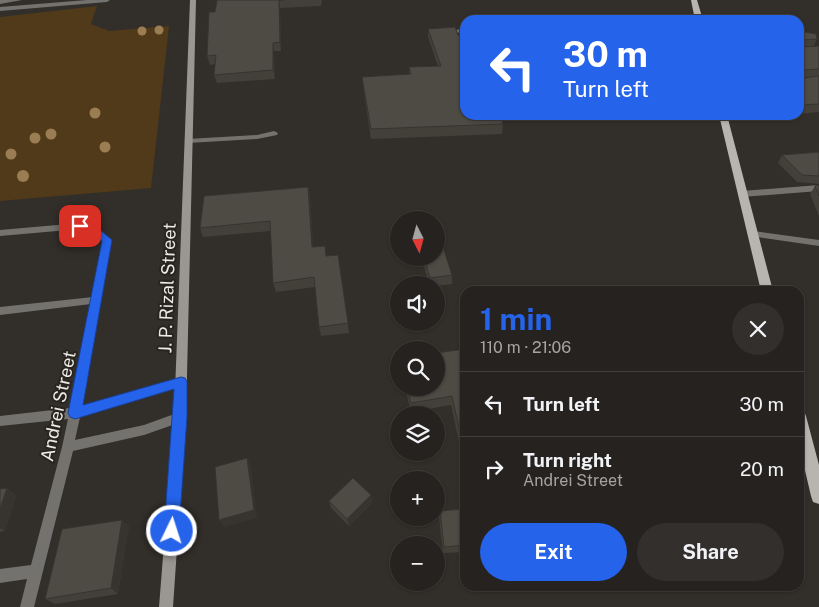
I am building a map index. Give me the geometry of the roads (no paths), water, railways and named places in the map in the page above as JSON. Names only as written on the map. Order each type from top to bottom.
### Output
[{"type":"main road","name":"J. P. Rizal Street","points":[[166,607],[180,417],[193,0]]},
{"type":"main road","points":[[694,0],[698,15]]},
{"type":"main road","points":[[724,120],[766,286]]},
{"type":"main road","points":[[804,436],[819,496]]},
{"type":"street","points":[[0,2],[19,0]]},
{"type":"street","points":[[0,9],[107,0]]},
{"type":"street","points":[[454,31],[460,30]]},
{"type":"street","points":[[188,141],[257,137],[274,133]]},
{"type":"street","points":[[742,194],[819,188]]},
{"type":"street","name":"Andrei Street","points":[[0,233],[80,226],[95,231],[107,240],[98,300],[68,447],[27,607]]},
{"type":"street","points":[[753,234],[819,243]]},
{"type":"street","points":[[0,311],[98,300]]},
{"type":"street","points":[[0,421],[75,413],[181,382]]},
{"type":"street","points":[[68,447],[144,430],[180,417]]},
{"type":"street","points":[[0,576],[36,571]]}]
